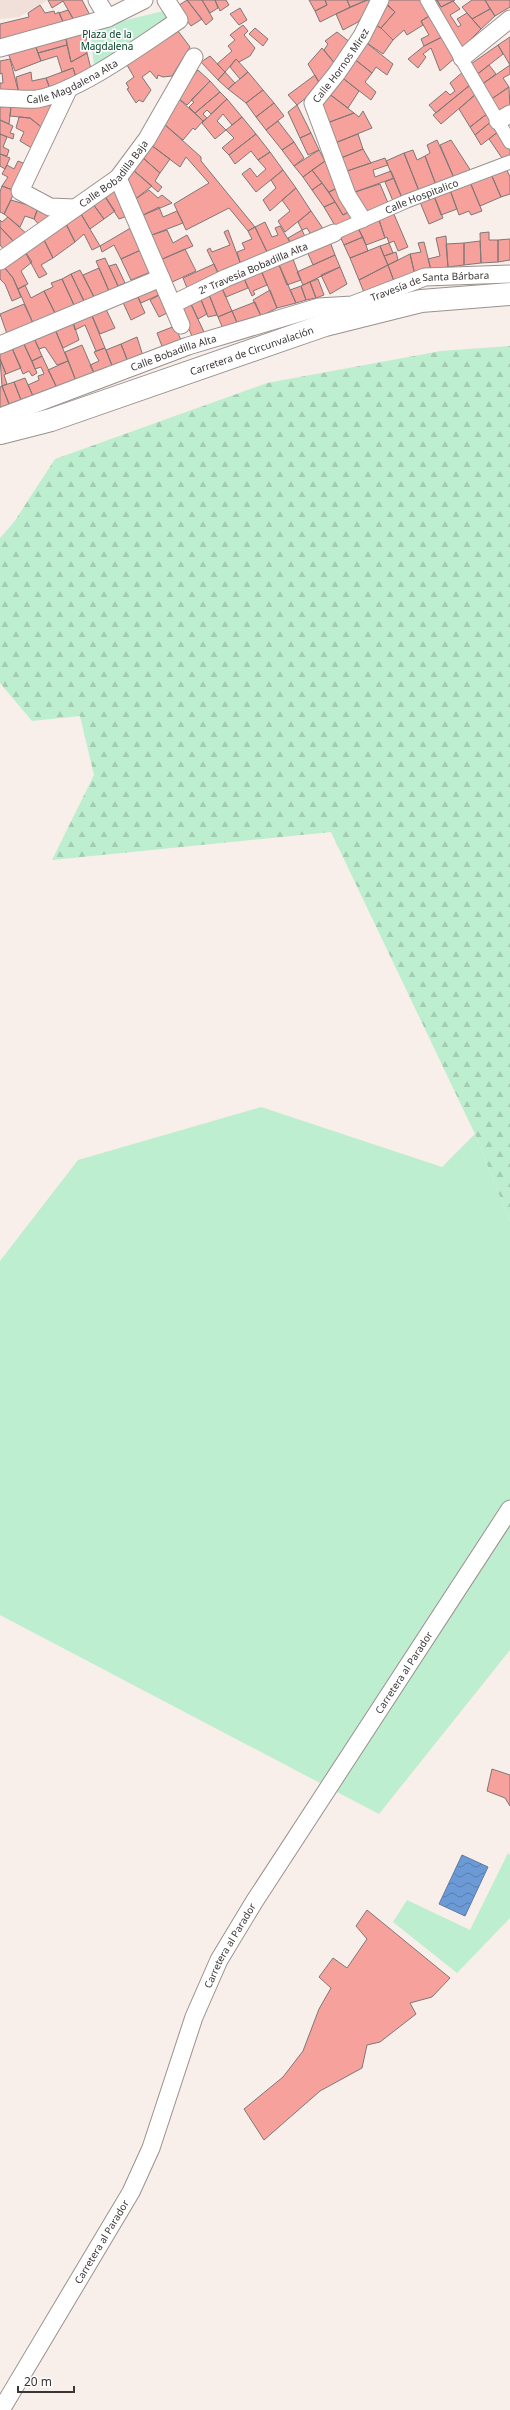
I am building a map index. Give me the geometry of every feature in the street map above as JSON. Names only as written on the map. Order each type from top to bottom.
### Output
[{"type":"main road","name":"Carretera de Circunvalación","points":[[0,433],[51,420],[325,325],[421,301],[510,294]]},
{"type":"street","points":[[97,0],[108,18]]},
{"type":"street","points":[[0,48],[108,18],[144,0]]},
{"type":"street","name":"Calle Magdalena Alta","points":[[0,98],[37,99],[69,88],[129,53],[179,20],[166,0]]},
{"type":"street","name":"Calle Hornos Mirez","points":[[362,219],[347,195],[313,103],[337,73],[362,36],[380,0]]},
{"type":"street","points":[[427,0],[462,58],[504,118],[510,142]]},
{"type":"street","points":[[462,58],[510,19]]},
{"type":"street","name":"Calle Bobadilla Baja","points":[[0,262],[118,178],[146,139],[194,57]]},
{"type":"street","points":[[69,88],[20,191],[50,207],[75,208]]},
{"type":"street","name":"Calle Hospitalico","points":[[334,233],[362,219],[510,162]]},
{"type":"street","points":[[118,178],[181,325]]},
{"type":"street","name":"2ª Travesía Bobadilla Alta","points":[[173,304],[226,278],[334,233]]},
{"type":"street","name":"Travesía de Santa Bárbara","points":[[352,305],[425,277],[510,274]]},
{"type":"street","points":[[0,345],[161,278]]},
{"type":"street","name":"Calle Bobadilla Alta","points":[[0,417],[188,346],[319,306],[352,305]]},
{"type":"street","name":"Carretera al Parador","points":[[1,2410],[131,2192],[151,2148],[194,2017],[219,1960],[254,1902],[510,1509]]},
{"type":"shaded area","points":[[0,0],[48,0],[19,17],[0,19]]},
{"type":"green space","name":"Plaza de la Magdalena","points":[[163,11],[169,19],[94,66],[90,29]]},
{"type":"green space","points":[[510,346],[510,1222],[475,1134],[331,832],[52,860],[94,775],[80,716],[32,721],[0,683],[0,538],[14,522],[55,459],[267,383],[441,351]]},
{"type":"green space","points":[[261,1107],[442,1167],[475,1134],[510,1222],[510,1650],[379,1814],[0,1615],[0,1261],[78,1160]]},
{"type":"green space","points":[[508,1853],[510,1855],[510,1918],[457,1973],[393,1922],[407,1900],[470,1930]]},
{"type":"water","points":[[462,1855],[488,1867],[465,1916],[439,1904]]},
{"type":"building","points":[[48,0],[82,0],[92,19],[75,22],[63,1],[52,8]]},
{"type":"building","points":[[187,0],[202,19],[191,26],[176,7]]},
{"type":"building","points":[[187,0],[202,0],[213,19],[206,25]]},
{"type":"building","points":[[202,0],[215,0],[218,8],[210,13]]},
{"type":"building","points":[[215,0],[226,0],[229,5],[220,11]]},
{"type":"building","points":[[309,0],[325,0],[327,5],[315,11]]},
{"type":"building","points":[[325,0],[347,0],[350,7],[320,22],[315,11],[327,5]]},
{"type":"building","points":[[347,0],[367,0],[350,7]]},
{"type":"building","points":[[367,0],[373,3],[358,22],[343,30],[336,14]]},
{"type":"building","points":[[383,0],[422,0],[431,15],[421,21],[423,25],[407,35],[404,30],[393,40],[381,28],[395,12]]},
{"type":"building","points":[[430,0],[437,0],[441,7],[453,1],[460,9],[450,15],[458,27],[461,25],[457,19],[467,13],[481,29],[459,51]]},
{"type":"building","points":[[437,0],[455,0],[441,7]]},
{"type":"building","points":[[472,0],[485,0],[490,9],[472,19],[462,7]]},
{"type":"building","points":[[485,0],[510,0],[510,7],[495,16]]},
{"type":"building","points":[[382,1],[395,12],[381,28],[370,22]]},
{"type":"building","points":[[40,5],[45,13],[54,11],[55,14],[59,12],[64,24],[0,39],[0,24],[29,17],[28,13]]},
{"type":"building","points":[[240,8],[247,20],[239,25],[230,14]]},
{"type":"building","points":[[490,9],[495,16],[481,29],[472,19]]},
{"type":"building","points":[[68,10],[75,22],[64,24],[59,13]]},
{"type":"building","points":[[431,15],[444,36],[424,46],[421,39],[429,35],[421,21]]},
{"type":"building","points":[[370,22],[381,28],[393,40],[383,54],[364,41]]},
{"type":"building","points":[[243,25],[248,31],[244,35],[255,48],[250,56],[239,62],[236,59],[225,72],[217,64],[232,51],[228,46],[235,40],[230,35]]},
{"type":"building","points":[[255,28],[268,39],[263,46],[249,34]]},
{"type":"building","points":[[178,31],[190,47],[172,76],[163,77],[158,75],[157,79],[150,71],[142,77],[151,90],[143,102],[139,100],[136,103],[127,89],[129,88],[126,83],[134,77],[127,65]]},
{"type":"building","points":[[337,32],[351,43],[336,65],[324,50],[328,44],[325,41]]},
{"type":"building","points":[[86,33],[87,53],[71,62],[65,34]]},
{"type":"building","points":[[65,34],[67,45],[38,53],[34,42]]},
{"type":"building","points":[[444,36],[456,57],[440,71],[431,48],[423,54],[426,57],[418,68],[408,59],[424,46]]},
{"type":"building","points":[[510,37],[510,65],[498,45]]},
{"type":"building","points":[[364,41],[393,64],[387,75],[376,67],[372,73],[353,58]]},
{"type":"building","points":[[34,42],[41,61],[15,71],[8,53]]},
{"type":"building","points":[[67,45],[71,62],[87,53],[92,73],[77,80],[73,68],[62,72],[57,56],[41,61],[38,53]]},
{"type":"building","points":[[498,45],[503,54],[475,76],[468,66]]},
{"type":"building","points":[[322,48],[336,65],[321,86],[308,64]]},
{"type":"building","points":[[210,56],[225,72],[218,80],[201,62]]},
{"type":"building","points":[[353,58],[372,73],[365,82],[376,92],[371,100],[340,76]]},
{"type":"building","points":[[10,59],[19,94],[0,95],[0,83],[3,83],[2,73],[0,74],[0,61]]},
{"type":"building","points":[[236,59],[248,72],[240,79],[230,67]]},
{"type":"building","points":[[489,65],[496,74],[481,85],[475,76]]},
{"type":"building","points":[[510,65],[510,74],[503,78],[509,87],[490,100],[481,85]]},
{"type":"building","points":[[73,68],[77,80],[50,89],[46,78]]},
{"type":"building","points":[[198,70],[210,81],[187,105],[179,99],[189,80]]},
{"type":"building","points":[[464,71],[470,85],[436,113],[429,105],[446,91],[450,95],[455,91],[450,83]]},
{"type":"building","points":[[31,72],[32,81],[46,78],[50,89],[19,94],[16,77]]},
{"type":"building","points":[[225,72],[235,83],[228,89],[218,80]]},
{"type":"building","points":[[248,72],[263,90],[246,103],[228,89]]},
{"type":"building","points":[[315,75],[321,86],[297,105],[288,95]]},
{"type":"building","points":[[340,76],[359,91],[348,108],[328,93]]},
{"type":"building","points":[[210,81],[220,92],[195,113],[189,107],[194,102],[191,100]]},
{"type":"building","points":[[470,85],[476,94],[441,124],[433,115]]},
{"type":"building","points":[[509,87],[510,109],[500,114],[490,100]]},
{"type":"building","points":[[263,90],[274,103],[256,117],[246,103]]},
{"type":"building","points":[[220,92],[227,99],[211,114],[207,110],[203,114],[207,118],[203,121],[195,113]]},
{"type":"building","points":[[328,93],[354,113],[327,123],[319,106]]},
{"type":"building","points":[[476,94],[488,113],[470,127],[459,109]]},
{"type":"building","points":[[179,99],[203,121],[195,130],[193,128],[183,140],[164,124]]},
{"type":"building","points":[[227,99],[242,117],[232,125],[223,114],[217,121],[226,130],[215,139],[202,123]]},
{"type":"building","points":[[274,103],[284,116],[266,130],[256,117]]},
{"type":"building","points":[[57,105],[45,130],[30,118],[10,116],[11,106]]},
{"type":"building","points":[[297,105],[311,133],[300,138],[288,112]]},
{"type":"building","points":[[11,106],[9,124],[0,120],[0,107]]},
{"type":"building","points":[[363,111],[372,128],[335,143],[327,123],[354,113],[359,117]]},
{"type":"building","points":[[488,113],[493,120],[475,135],[470,127]]},
{"type":"building","points":[[19,117],[30,118],[45,130],[35,150],[20,141],[24,132],[16,128]]},
{"type":"building","points":[[242,117],[256,134],[229,155],[222,148],[234,138],[226,130]]},
{"type":"building","points":[[0,120],[13,126],[10,133],[14,134],[13,139],[0,134]]},
{"type":"building","points":[[493,120],[499,131],[481,145],[475,135]]},
{"type":"building","points":[[278,121],[294,142],[282,150],[266,130]]},
{"type":"building","points":[[164,124],[201,157],[201,161],[255,227],[248,231],[229,208],[186,230],[174,204],[209,183],[186,157],[180,167],[151,145]]},
{"type":"building","points":[[499,131],[510,149],[510,155],[502,158],[489,139]]},
{"type":"building","points":[[311,133],[319,150],[308,155],[300,138]]},
{"type":"building","points":[[0,134],[7,137],[3,147],[9,150],[7,156],[0,154]]},
{"type":"building","points":[[256,134],[270,152],[258,160],[251,151],[235,164],[229,155]]},
{"type":"building","points":[[358,134],[363,149],[341,158],[335,143]]},
{"type":"building","points":[[437,140],[454,178],[436,185],[425,156],[430,153],[427,145]]},
{"type":"building","points":[[451,140],[471,171],[454,178],[440,145]]},
{"type":"building","points":[[294,142],[304,158],[294,166],[282,150]]},
{"type":"building","points":[[151,145],[170,159],[160,173],[142,157]]},
{"type":"building","points":[[363,149],[371,163],[347,171],[341,158]]},
{"type":"building","points":[[319,150],[325,161],[303,177],[294,166]]},
{"type":"building","points":[[413,150],[417,160],[425,156],[436,185],[419,191],[404,153]]},
{"type":"building","points":[[270,152],[283,170],[256,192],[242,174],[250,168],[257,177],[266,169],[258,160]]},
{"type":"building","points":[[404,153],[419,191],[402,198],[386,161]]},
{"type":"building","points":[[0,154],[10,158],[5,169],[0,166]]},
{"type":"building","points":[[142,157],[160,173],[155,181],[162,187],[158,192],[132,169]]},
{"type":"building","points":[[385,158],[388,165],[373,170],[375,177],[391,171],[394,178],[355,192],[347,171]]},
{"type":"building","points":[[18,161],[28,165],[15,191],[2,186],[8,177],[2,174],[7,165],[14,169]]},
{"type":"building","points":[[325,161],[337,188],[329,192],[312,170]]},
{"type":"building","points":[[506,168],[510,177],[510,194],[501,197],[491,174]]},
{"type":"building","points":[[132,169],[152,186],[134,200],[126,178]]},
{"type":"building","points":[[283,170],[296,188],[270,211],[263,200],[276,188],[271,180]]},
{"type":"building","points":[[312,170],[322,183],[312,190],[303,177]]},
{"type":"building","points":[[491,174],[501,197],[480,206],[470,182]]},
{"type":"building","points":[[394,178],[402,198],[393,201],[385,182]]},
{"type":"building","points":[[470,182],[482,211],[471,215],[469,211],[459,215],[450,190]]},
{"type":"building","points":[[115,183],[130,215],[119,219],[102,192]]},
{"type":"building","points":[[322,183],[335,202],[324,207],[312,190]]},
{"type":"building","points":[[380,184],[388,203],[364,213],[355,192]]},
{"type":"building","points":[[2,186],[15,191],[4,214],[0,212],[0,192]]},
{"type":"building","points":[[296,188],[311,211],[285,232],[278,221],[290,211],[282,200]]},
{"type":"building","points":[[337,188],[350,211],[343,215],[329,192]]},
{"type":"building","points":[[149,190],[158,198],[162,195],[172,203],[141,216],[134,200]]},
{"type":"building","points":[[450,190],[457,209],[441,215],[434,196]]},
{"type":"building","points":[[102,192],[115,211],[104,219],[90,200]]},
{"type":"building","points":[[434,196],[443,218],[429,224],[420,202]]},
{"type":"building","points":[[11,200],[38,208],[34,219],[25,216],[20,227],[4,214]]},
{"type":"building","points":[[90,200],[104,219],[90,229],[78,209]]},
{"type":"building","points":[[335,202],[343,215],[350,211],[355,221],[337,229],[324,207]]},
{"type":"building","points":[[159,207],[163,217],[177,211],[183,223],[149,236],[141,216]]},
{"type":"building","points":[[38,208],[60,216],[41,227],[34,219]]},
{"type":"building","points":[[78,209],[100,246],[92,250],[84,234],[75,242],[64,220]]},
{"type":"building","points":[[311,211],[326,233],[313,238],[307,228],[302,230],[298,222]]},
{"type":"building","points":[[393,212],[408,247],[398,251],[394,241],[389,243],[387,237],[385,238],[378,217]]},
{"type":"building","points":[[8,217],[28,235],[16,244],[0,227],[0,220],[2,222]]},
{"type":"building","points":[[378,217],[385,238],[366,245],[357,226]]},
{"type":"building","points":[[64,220],[75,242],[53,258],[42,236]]},
{"type":"building","points":[[265,222],[272,237],[278,235],[275,228],[280,226],[291,244],[268,254],[255,227]]},
{"type":"building","points":[[134,226],[143,249],[121,259],[114,245],[102,252],[100,246]]},
{"type":"building","points":[[357,226],[363,237],[344,245],[339,234]]},
{"type":"building","points":[[0,227],[16,244],[6,252],[0,245]]},
{"type":"building","points":[[255,227],[268,254],[241,265],[237,252],[245,249],[242,243],[252,239],[248,231]]},
{"type":"building","points":[[167,230],[173,243],[187,235],[193,246],[160,260],[149,236]]},
{"type":"building","points":[[228,230],[241,265],[219,275],[207,250],[210,248],[212,252],[230,245],[224,232]]},
{"type":"building","points":[[302,230],[307,241],[291,244],[288,238]]},
{"type":"building","points":[[489,232],[489,240],[498,240],[498,262],[481,263],[480,233]]},
{"type":"building","points":[[42,236],[53,258],[41,265],[47,274],[39,278],[24,250]]},
{"type":"building","points":[[446,236],[448,267],[431,270],[428,259],[440,256],[436,238]]},
{"type":"building","points":[[363,237],[368,251],[350,258],[344,245]]},
{"type":"building","points":[[329,239],[335,255],[313,265],[306,249]]},
{"type":"building","points":[[510,239],[510,260],[498,262],[498,240]]},
{"type":"building","points":[[480,241],[481,263],[464,265],[464,243]]},
{"type":"building","points":[[424,242],[431,270],[415,275],[410,254],[421,252],[418,243]]},
{"type":"building","points":[[389,243],[393,253],[384,256],[380,246]]},
{"type":"building","points":[[464,243],[464,265],[448,267],[446,244]]},
{"type":"building","points":[[380,246],[388,265],[359,280],[350,258]]},
{"type":"building","points":[[143,249],[153,271],[131,280],[121,259]]},
{"type":"building","points":[[185,249],[196,271],[170,283],[160,260]]},
{"type":"building","points":[[24,250],[32,262],[21,271],[28,284],[18,289],[13,278],[4,267]]},
{"type":"building","points":[[396,252],[398,260],[388,265],[384,256]]},
{"type":"building","points":[[291,254],[301,280],[287,285],[277,260]]},
{"type":"building","points":[[410,254],[415,275],[395,284],[388,265]]},
{"type":"building","points":[[335,255],[340,267],[303,285],[297,272]]},
{"type":"building","points":[[105,258],[118,286],[109,291],[96,261]]},
{"type":"building","points":[[277,260],[296,303],[277,308],[260,268]]},
{"type":"building","points":[[116,264],[125,283],[118,286],[109,266]]},
{"type":"building","points":[[214,264],[219,275],[187,288],[183,278]]},
{"type":"building","points":[[388,265],[395,284],[365,295],[359,280]]},
{"type":"building","points":[[4,267],[13,278],[21,297],[12,301],[5,284],[0,279],[0,270]]},
{"type":"building","points":[[340,267],[347,284],[330,294],[321,275]]},
{"type":"building","points":[[99,268],[109,291],[94,297],[83,275]]},
{"type":"building","points":[[260,268],[267,285],[253,291],[255,294],[252,296],[243,276]]},
{"type":"building","points":[[80,270],[94,297],[84,301],[71,274]]},
{"type":"building","points":[[71,274],[84,301],[74,305],[62,279]]},
{"type":"building","points":[[243,276],[248,288],[226,297],[221,286]]},
{"type":"building","points":[[62,279],[74,305],[55,313],[44,291],[53,287],[51,283]]},
{"type":"building","points":[[318,279],[324,295],[316,298],[310,282]]},
{"type":"building","points":[[156,281],[161,294],[141,303],[135,291]]},
{"type":"building","points":[[310,282],[316,298],[306,300],[301,286]]},
{"type":"building","points":[[25,285],[31,298],[44,291],[55,313],[33,323],[18,289]]},
{"type":"building","points":[[221,286],[232,311],[218,317],[208,292]]},
{"type":"building","points":[[301,286],[306,300],[296,303],[290,290]]},
{"type":"building","points":[[270,290],[277,308],[261,316],[253,300]]},
{"type":"building","points":[[135,291],[145,313],[131,320],[121,298]]},
{"type":"building","points":[[208,292],[217,315],[208,317],[199,295]]},
{"type":"building","points":[[161,294],[169,312],[159,317],[150,300]]},
{"type":"building","points":[[199,295],[207,314],[198,319],[189,300]]},
{"type":"building","points":[[189,300],[204,332],[192,336],[178,305]]},
{"type":"building","points":[[255,302],[261,316],[238,325],[232,311]]},
{"type":"building","points":[[24,304],[33,323],[7,334],[0,314]]},
{"type":"building","points":[[104,305],[115,328],[100,334],[90,311]]},
{"type":"building","points":[[90,311],[105,348],[96,351],[85,325],[75,330],[72,319]]},
{"type":"building","points":[[232,311],[238,325],[224,331],[218,317]]},
{"type":"building","points":[[72,319],[79,340],[63,348],[54,327]]},
{"type":"building","points":[[175,326],[181,340],[163,349],[157,333]]},
{"type":"building","points":[[54,327],[68,361],[57,365],[45,347],[39,349],[33,336]]},
{"type":"building","points":[[33,336],[42,356],[32,361],[22,340]]},
{"type":"building","points":[[137,337],[143,356],[128,362],[121,344]]},
{"type":"building","points":[[22,340],[37,373],[32,376],[29,371],[23,374],[11,346]]},
{"type":"building","points":[[121,344],[128,362],[113,368],[106,350]]},
{"type":"building","points":[[82,345],[95,375],[76,381],[65,352]]},
{"type":"building","points":[[11,346],[21,368],[6,374],[0,359],[0,350]]},
{"type":"building","points":[[105,348],[113,368],[95,375],[90,365],[99,361],[94,352]]},
{"type":"building","points":[[42,356],[57,388],[33,396],[28,385],[39,380],[38,376],[44,374],[41,367],[35,369],[32,361]]},
{"type":"building","points":[[0,359],[6,374],[4,375],[7,384],[2,386]]},
{"type":"building","points":[[68,361],[76,381],[57,388],[48,370]]},
{"type":"building","points":[[25,378],[33,396],[21,400],[14,382]]},
{"type":"building","points":[[14,382],[21,400],[9,404],[2,386]]},
{"type":"building","points":[[2,386],[9,404],[0,409],[0,387]]},
{"type":"building","points":[[492,1769],[510,1775],[510,1806],[505,1798],[487,1791]]},
{"type":"building","points":[[367,1910],[450,1978],[432,1997],[410,2003],[416,2014],[380,2042],[367,2045],[362,2068],[320,2091],[264,2140],[244,2109],[283,2077],[303,2051],[319,2009],[331,1988],[319,1977],[333,1958],[347,1968],[367,1939],[356,1926]]}]
